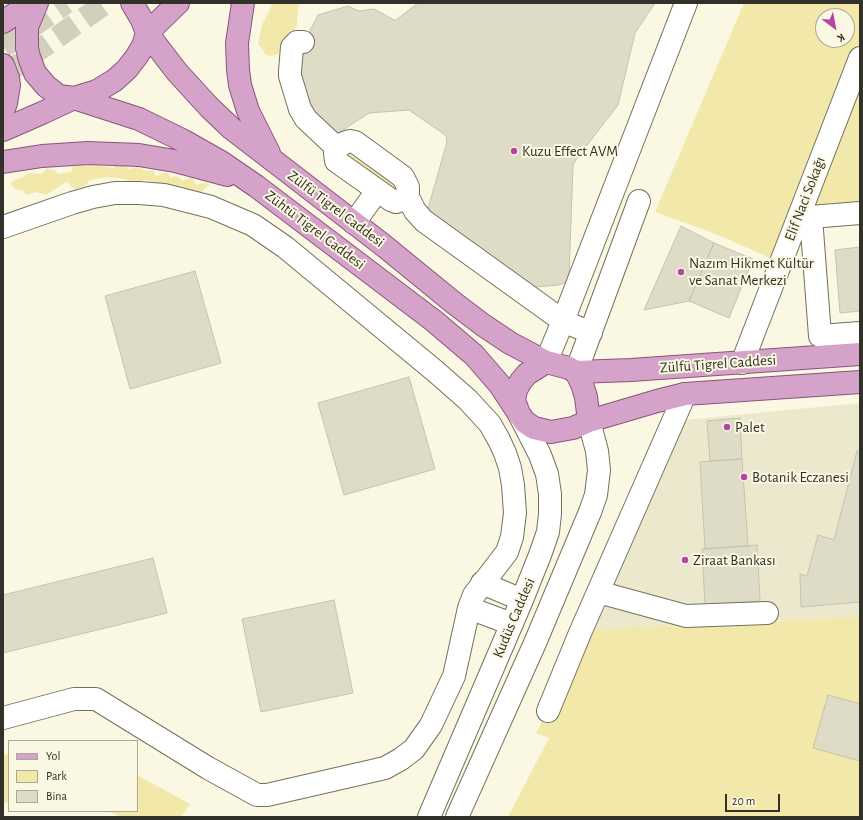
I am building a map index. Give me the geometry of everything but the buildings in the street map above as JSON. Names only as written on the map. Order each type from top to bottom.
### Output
[{"type":"main road","points":[[3,22],[31,3]]},
{"type":"main road","name":"Zühtü Tigrel Caddesi","points":[[37,3],[27,27],[27,48],[32,65],[40,80],[46,86],[59,96],[74,98],[146,122],[184,141],[220,162],[254,185],[434,321],[474,355],[495,378],[519,414]]},
{"type":"main road","name":"Zülfü Tigrel Caddesi","points":[[132,3],[142,20],[147,33],[177,72],[209,107],[231,128],[383,244],[483,325],[510,343],[546,362]]},
{"type":"main road","points":[[3,130],[74,98],[90,94],[104,88],[122,74],[138,56],[147,33],[178,3]]},
{"type":"main road","points":[[243,3],[237,43],[240,85],[248,111],[273,161]]},
{"type":"main road","points":[[3,65],[9,85],[3,111]]},
{"type":"main road","points":[[3,162],[42,156],[88,153],[139,155],[189,164],[254,185]]},
{"type":"main road","name":"Zülfü Tigrel Caddesi","points":[[576,372],[742,363],[860,354]]},
{"type":"main road","points":[[546,362],[569,368],[576,372],[586,397],[589,421],[573,428],[551,432],[534,428],[525,422],[519,414],[515,396],[521,381],[527,374],[546,362]]},
{"type":"main road","name":"Zülfü Tigrel Caddesi","points":[[589,421],[685,394],[860,382]]},
{"type":"street","points":[[546,362],[686,3]]},
{"type":"street","points":[[303,42],[297,42],[292,47],[290,71],[290,76],[300,109],[306,119],[337,148]]},
{"type":"street","name":"Elif Naci Sokağı","points":[[742,363],[804,217],[860,58]]},
{"type":"street","points":[[350,141],[355,142],[403,177],[408,187],[408,192],[405,197],[396,202],[377,192],[336,161],[335,156],[337,148],[350,141]]},
{"type":"street","points":[[354,223],[377,192]]},
{"type":"street","points":[[3,228],[66,205],[93,197],[140,193],[164,195],[211,207],[253,225],[285,247],[435,371],[468,400],[490,424],[499,440],[510,468],[513,484],[515,514],[514,528],[507,552],[496,569],[482,583],[474,595],[454,676],[431,725],[414,749],[401,759],[385,768],[267,795],[257,795],[208,768],[96,699],[74,699],[3,718]]},
{"type":"street","points":[[405,197],[410,201],[415,211],[424,221],[563,321],[591,333]]},
{"type":"street","points":[[576,372],[639,200]]},
{"type":"street","points":[[860,213],[804,217],[820,336],[860,333]]},
{"type":"street","points":[[548,711],[598,592],[685,394]]},
{"type":"street","name":"Kudüs Caddesi","points":[[428,817],[512,624],[548,532],[550,494],[547,474],[542,460],[519,414]]},
{"type":"street","name":"Kudüs Caddesi","points":[[457,817],[535,644],[590,512],[596,494],[599,470],[597,451],[589,421]]},
{"type":"street","points":[[482,583],[522,600]]},
{"type":"street","points":[[598,592],[686,616],[767,613]]},
{"type":"street","points":[[470,608],[512,624]]},
{"type":"shaded area","points":[[860,403],[860,617],[595,629],[685,420]]},
{"type":"green space","points":[[273,3],[300,3],[298,6],[297,26],[278,54],[271,56],[266,55],[258,43],[262,25]]},
{"type":"green space","points":[[744,3],[860,3],[860,213],[798,218],[780,262],[713,233],[655,212]]},
{"type":"green space","points":[[349,151],[395,180],[395,188],[393,190],[346,155]]},
{"type":"green space","points":[[97,165],[113,168],[117,165],[123,165],[129,169],[138,167],[146,171],[153,170],[155,175],[158,176],[162,173],[169,173],[170,178],[176,176],[182,181],[189,178],[193,179],[196,185],[207,183],[209,185],[200,193],[146,180],[136,182],[107,177],[90,180],[84,187],[76,189],[71,187],[69,183],[66,182],[46,195],[37,192],[27,195],[22,190],[15,189],[11,184],[13,181],[29,173],[41,174],[47,168],[54,170],[58,174],[71,172],[73,166]]},
{"type":"green space","points":[[860,617],[860,817],[508,817],[549,738],[536,733],[548,711],[580,633],[595,629]]},
{"type":"green space","points":[[8,753],[8,802],[3,804],[3,755]]},
{"type":"green space","points":[[138,776],[190,804],[181,817],[121,817],[110,812],[138,812]]},
{"type":"tunnel","points":[[3,47],[66,3]]},
{"type":"tunnel","points":[[3,75],[106,3]]},
{"type":"place","name":"Kuzu Effect AVM","points":[[514,151]]},
{"type":"place","name":"Nazım Hikmet Kültür ve Sanat Merkezi","points":[[681,272]]},
{"type":"place","name":"Palet","points":[[727,427]]},
{"type":"place","name":"Botanik Eczanesi","points":[[744,477]]},
{"type":"place","name":"Ziraat Bankası","points":[[685,560]]}]
